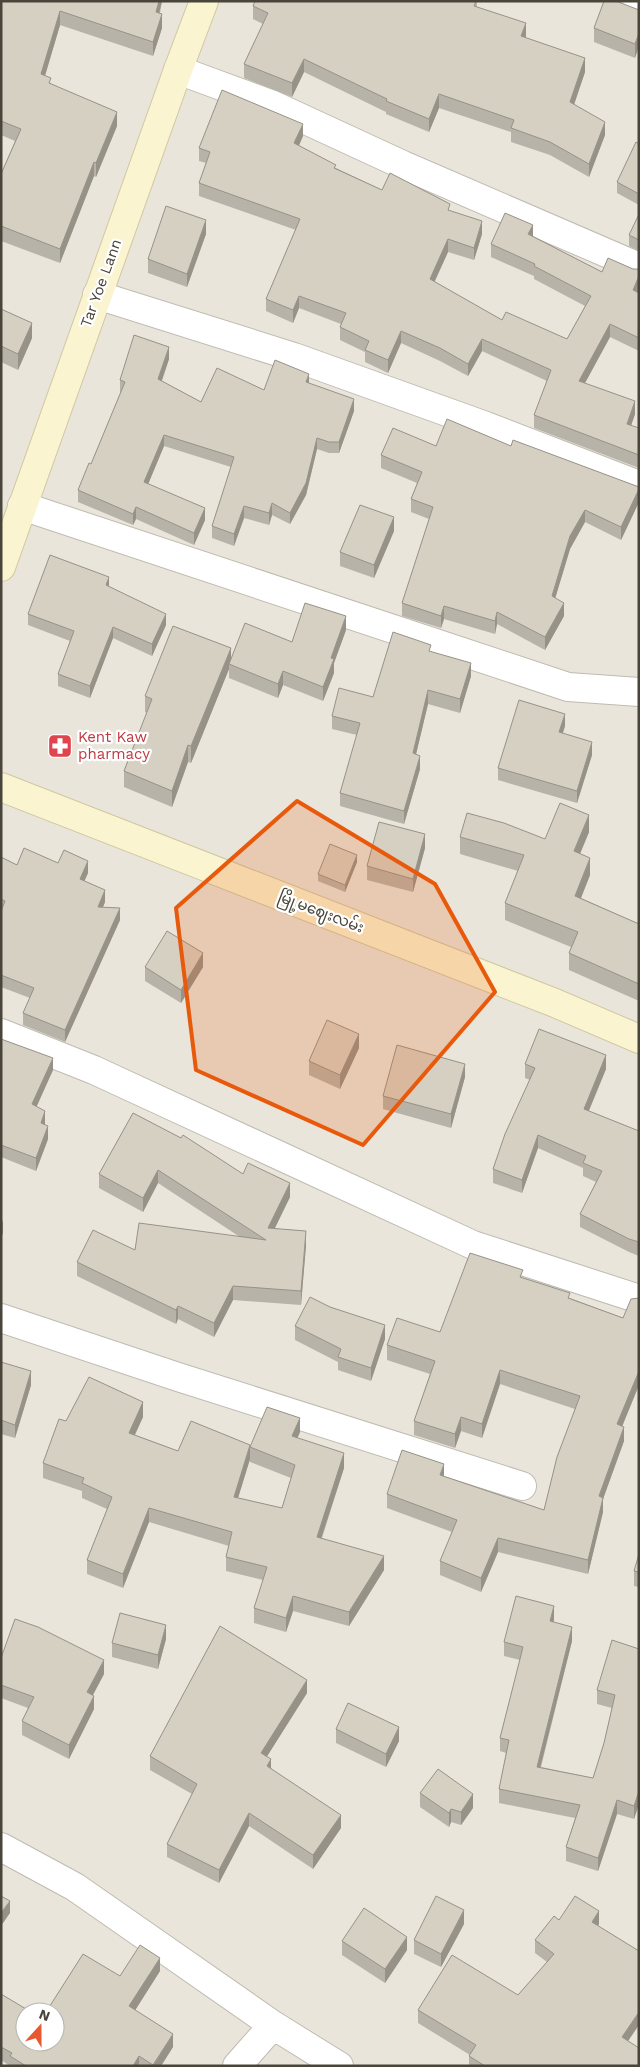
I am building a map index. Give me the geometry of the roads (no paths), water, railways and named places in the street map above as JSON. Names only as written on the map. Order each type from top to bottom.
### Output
[{"type":"main road","name":"Tar Yoe Lann","points":[[1,567],[204,1]]},
{"type":"main road","name":"မြို့မဈေးလမ်း","points":[[1,787],[555,1003],[639,1039]]},
{"type":"street","points":[[626,1],[639,7]]},
{"type":"street","points":[[178,70],[273,105],[403,166],[639,267]]},
{"type":"street","points":[[97,295],[294,357],[486,426],[639,485]]},
{"type":"street","points":[[22,506],[568,687],[639,692]]},
{"type":"street","points":[[1,1033],[94,1070],[473,1245],[639,1299]]},
{"type":"street","points":[[1,1318],[522,1486]]},
{"type":"street","points":[[1,1846],[75,1887],[273,2025],[339,2066]]},
{"type":"street","points":[[237,2066],[273,2025]]},
{"type":"place","name":"Kent Kaw pharmacy","points":[[60,746]]}]
